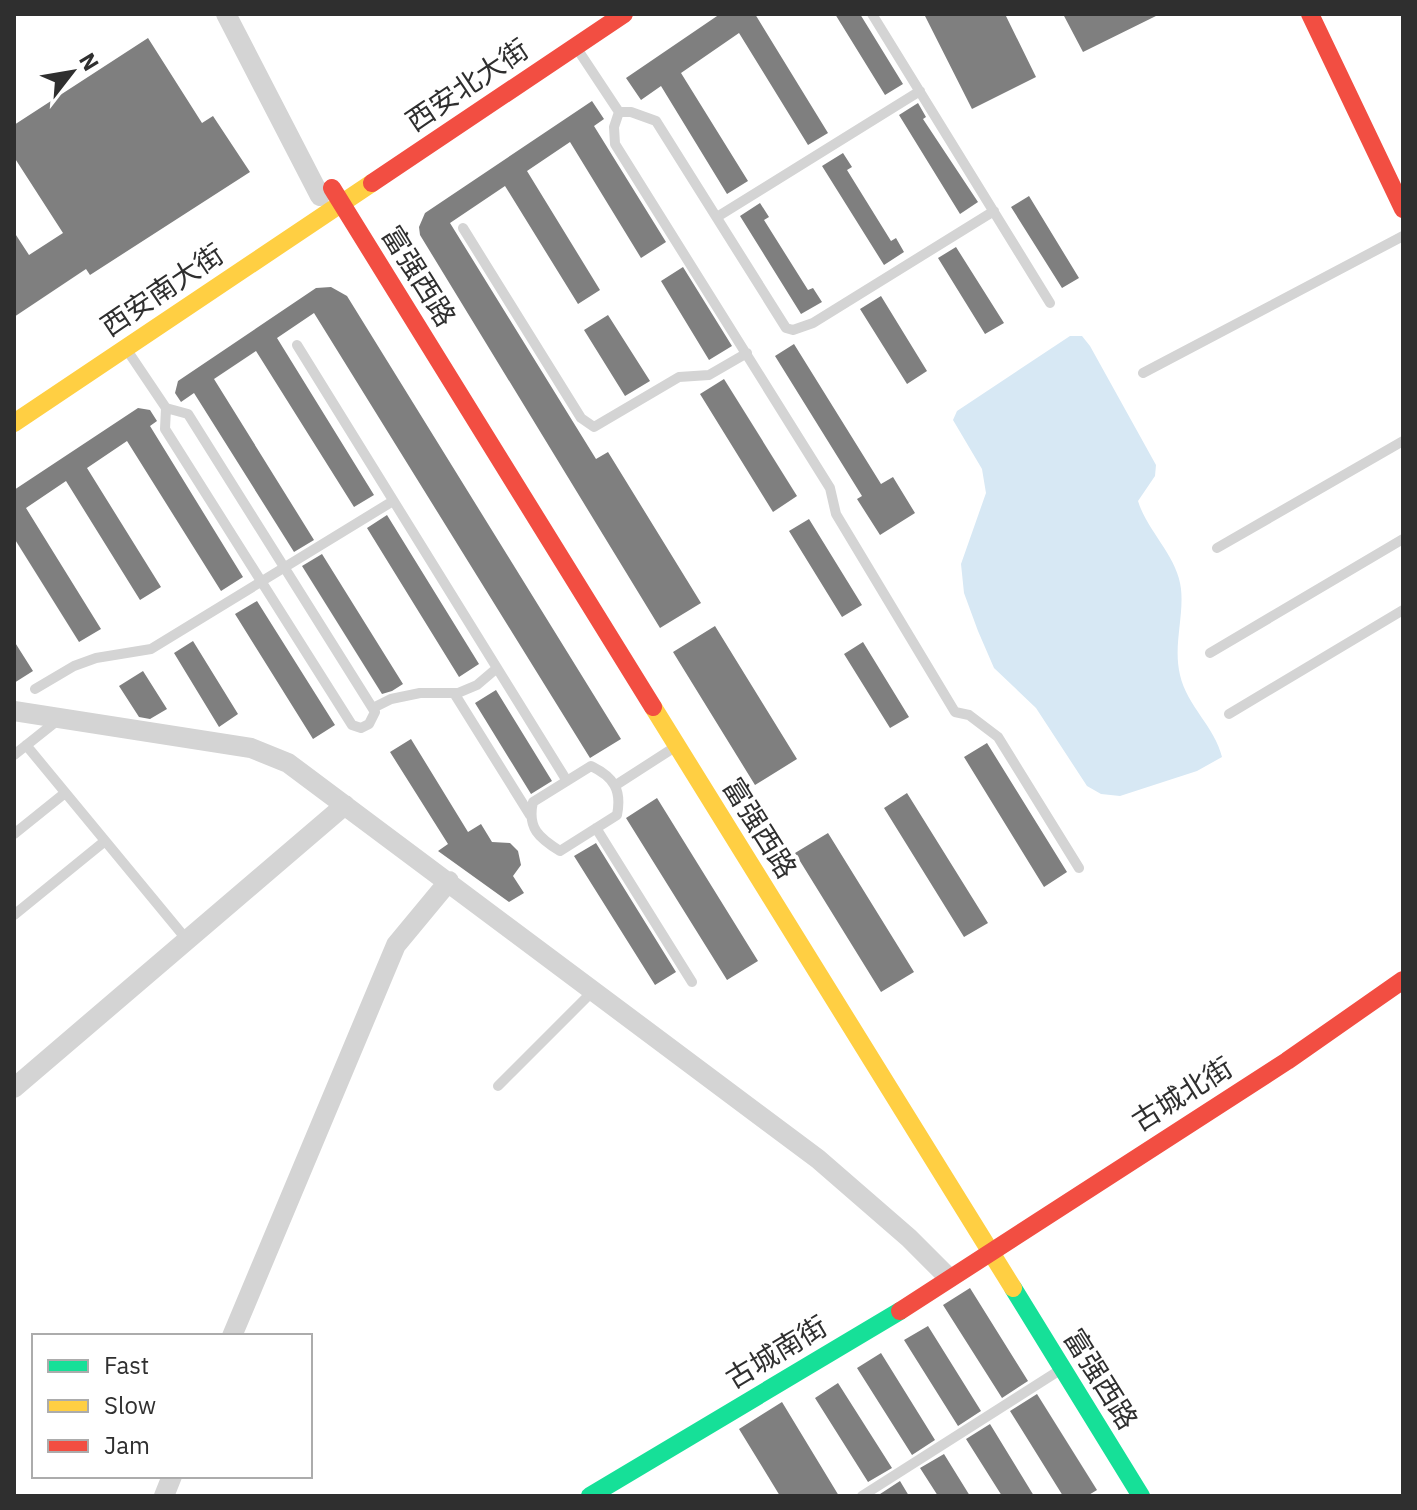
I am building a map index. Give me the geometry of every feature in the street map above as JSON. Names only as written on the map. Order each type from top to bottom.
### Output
[{"type":"street","points":[[226,14],[331,196]]},
{"type":"street","name":"西安北大街","points":[[331,196],[592,14]]},
{"type":"street","name":"西安北大街","points":[[331,196],[576,47],[624,14]]},
{"type":"street","points":[[1310,14],[1390,170],[1403,209]]},
{"type":"street","name":"西安南大街","points":[[14,423],[126,348],[331,196]]},
{"type":"street","name":"西安南大街","points":[[14,401],[331,196]]},
{"type":"street","name":"富强西路","points":[[331,196],[1141,1496]]},
{"type":"street","points":[[14,711],[271,754],[449,881],[818,1159],[909,1238],[949,1278]]},
{"type":"street","points":[[14,1088],[345,805]]},
{"type":"street","points":[[233,1334],[396,945],[449,881]]},
{"type":"street","name":"古城北街","points":[[989,1252],[1287,1061],[1403,980]]},
{"type":"street","name":"古城南街","points":[[590,1496],[989,1252]]},
{"type":"lane","points":[[872,14],[1050,303]]},
{"type":"lane","points":[[576,47],[619,112]]},
{"type":"lane","points":[[717,217],[920,91]]},
{"type":"lane","points":[[619,112],[631,112],[656,121],[786,328],[793,330],[813,323],[994,211]]},
{"type":"lane","points":[[619,112],[614,127],[615,144],[830,488],[836,514],[955,712],[969,715],[998,737],[1079,868]]},
{"type":"lane","points":[[463,228],[581,418],[594,427],[679,377],[709,375],[747,353]]},
{"type":"lane","points":[[1143,373],[1403,236]]},
{"type":"lane","points":[[297,345],[567,781]]},
{"type":"lane","points":[[126,348],[166,408],[165,429],[352,725],[361,728],[369,724],[375,712],[373,708],[188,414],[166,408]]},
{"type":"lane","points":[[1217,548],[1403,441]]},
{"type":"lane","points":[[35,689],[74,666],[96,658],[151,649],[393,501]]},
{"type":"lane","points":[[1210,653],[1403,539]]},
{"type":"lane","points":[[1229,714],[1403,610]]},
{"type":"lane","points":[[373,708],[405,696],[454,693],[477,685],[497,668]]},
{"type":"lane","points":[[454,693],[530,815],[536,834],[560,851],[617,815],[621,797],[606,773],[591,766],[533,802],[530,815]]},
{"type":"lane","points":[[14,755],[60,718]]},
{"type":"lane","points":[[26,745],[187,940]]},
{"type":"lane","points":[[616,785],[676,746]]},
{"type":"lane","points":[[14,834],[65,793]]},
{"type":"lane","points":[[596,828],[692,982]]},
{"type":"lane","points":[[14,915],[105,841]]},
{"type":"lane","points":[[498,1086],[594,990]]},
{"type":"lane","points":[[862,1496],[1062,1369]]},
{"type":"water","points":[[1070,336],[1082,336],[1090,346],[1156,465],[1155,476],[1138,501],[1179,577],[1182,600],[1178,653],[1180,675],[1222,757],[1197,771],[1120,796],[1101,794],[1087,786],[1036,708],[994,668],[964,593],[961,564],[986,493],[982,469],[953,420],[957,411]]},
{"type":"building","points":[[720,14],[755,14],[828,133],[808,145],[739,33],[681,73],[748,181],[727,194],[661,86],[641,100],[626,78]]},
{"type":"building","points":[[835,14],[860,14],[903,84],[885,95]]},
{"type":"building","points":[[924,14],[1005,14],[1036,77],[972,109]]},
{"type":"building","points":[[1063,14],[1160,14],[1083,52]]},
{"type":"building","points":[[148,38],[202,123],[213,116],[250,172],[90,275],[86,269],[14,317],[14,232],[29,255],[63,233],[14,157],[14,125]]},
{"type":"building","points":[[592,101],[604,119],[594,126],[666,242],[641,258],[570,142],[527,171],[600,290],[578,304],[505,186],[450,223],[596,459],[608,452],[701,603],[660,628],[420,235],[419,227],[425,213]]},
{"type":"building","points":[[918,103],[926,117],[923,119],[978,202],[960,214],[899,115]]},
{"type":"building","points":[[843,153],[852,167],[847,170],[891,241],[896,238],[904,252],[884,265],[822,166]]},
{"type":"building","points":[[1029,196],[1079,278],[1062,288],[1011,207]]},
{"type":"building","points":[[760,203],[769,217],[764,220],[808,290],[813,288],[822,302],[801,314],[740,216]]},
{"type":"building","points":[[956,247],[1004,323],[985,334],[938,258]]},
{"type":"building","points":[[683,267],[732,346],[709,360],[661,281]]},
{"type":"building","points":[[331,287],[347,296],[621,739],[590,758],[314,313],[277,338],[374,495],[354,507],[256,351],[214,379],[314,540],[294,552],[194,393],[181,402],[175,393],[178,381],[316,288]]},
{"type":"building","points":[[881,296],[927,371],[907,384],[860,309]]},
{"type":"building","points":[[608,315],[650,381],[625,396],[584,330]]},
{"type":"building","points":[[794,344],[881,484],[893,477],[915,513],[880,535],[857,499],[862,496],[775,356]]},
{"type":"building","points":[[724,379],[797,496],[773,512],[700,394]]},
{"type":"building","points":[[138,408],[150,410],[157,421],[150,426],[243,577],[221,591],[127,441],[87,468],[161,587],[140,600],[66,481],[26,508],[101,629],[79,642],[14,538],[14,490]]},
{"type":"building","points":[[387,515],[479,664],[459,677],[367,528]]},
{"type":"building","points":[[809,519],[862,605],[842,617],[789,531]]},
{"type":"building","points":[[322,554],[403,684],[392,691],[382,694],[302,566]]},
{"type":"building","points":[[257,601],[335,725],[313,739],[235,614]]},
{"type":"building","points":[[715,626],[797,759],[755,785],[673,652]]},
{"type":"building","points":[[14,641],[33,671],[14,683]]},
{"type":"building","points":[[193,641],[238,714],[219,727],[174,653]]},
{"type":"building","points":[[863,642],[909,717],[890,728],[844,654]]},
{"type":"building","points":[[143,671],[167,709],[150,719],[139,717],[119,686]]},
{"type":"building","points":[[496,690],[552,781],[531,794],[475,703]]},
{"type":"building","points":[[411,739],[468,832],[481,824],[492,842],[510,843],[518,851],[521,865],[513,876],[524,893],[509,902],[438,851],[448,844],[390,752]]},
{"type":"building","points":[[987,743],[1067,872],[1044,887],[964,757]]},
{"type":"building","points":[[907,793],[988,923],[964,937],[884,808]]},
{"type":"building","points":[[657,798],[758,961],[727,980],[626,818]]},
{"type":"building","points":[[828,833],[914,972],[881,992],[795,853]]},
{"type":"building","points":[[596,843],[676,972],[655,985],[574,856]]},
{"type":"building","points":[[970,1288],[1028,1381],[1002,1398],[943,1305]]},
{"type":"building","points":[[928,1326],[981,1411],[958,1426],[904,1340]]},
{"type":"building","points":[[881,1353],[935,1440],[912,1455],[857,1368]]},
{"type":"building","points":[[838,1383],[892,1468],[868,1482],[815,1398]]},
{"type":"building","points":[[1037,1394],[1097,1490],[1087,1496],[1063,1496],[1010,1411]]},
{"type":"building","points":[[782,1402],[839,1496],[780,1496],[739,1429]]},
{"type":"building","points":[[990,1424],[1034,1496],[1002,1496],[966,1439]]},
{"type":"building","points":[[944,1454],[970,1496],[938,1496],[920,1468]]},
{"type":"building","points":[[900,1481],[909,1496],[877,1496]]},
{"type":"traffic: fast","points":[[1013,1288],[1141,1496]]},
{"type":"traffic: fast","points":[[590,1496],[900,1311]]},
{"type":"traffic: slow","points":[[14,423],[372,183]]},
{"type":"traffic: slow","points":[[653,707],[1013,1288]]},
{"type":"traffic: jam","points":[[372,183],[624,14]]},
{"type":"traffic: jam","points":[[1310,14],[1403,209]]},
{"type":"traffic: jam","points":[[332,188],[653,707]]},
{"type":"traffic: jam","points":[[900,1311],[1287,1061],[1403,980]]}]
